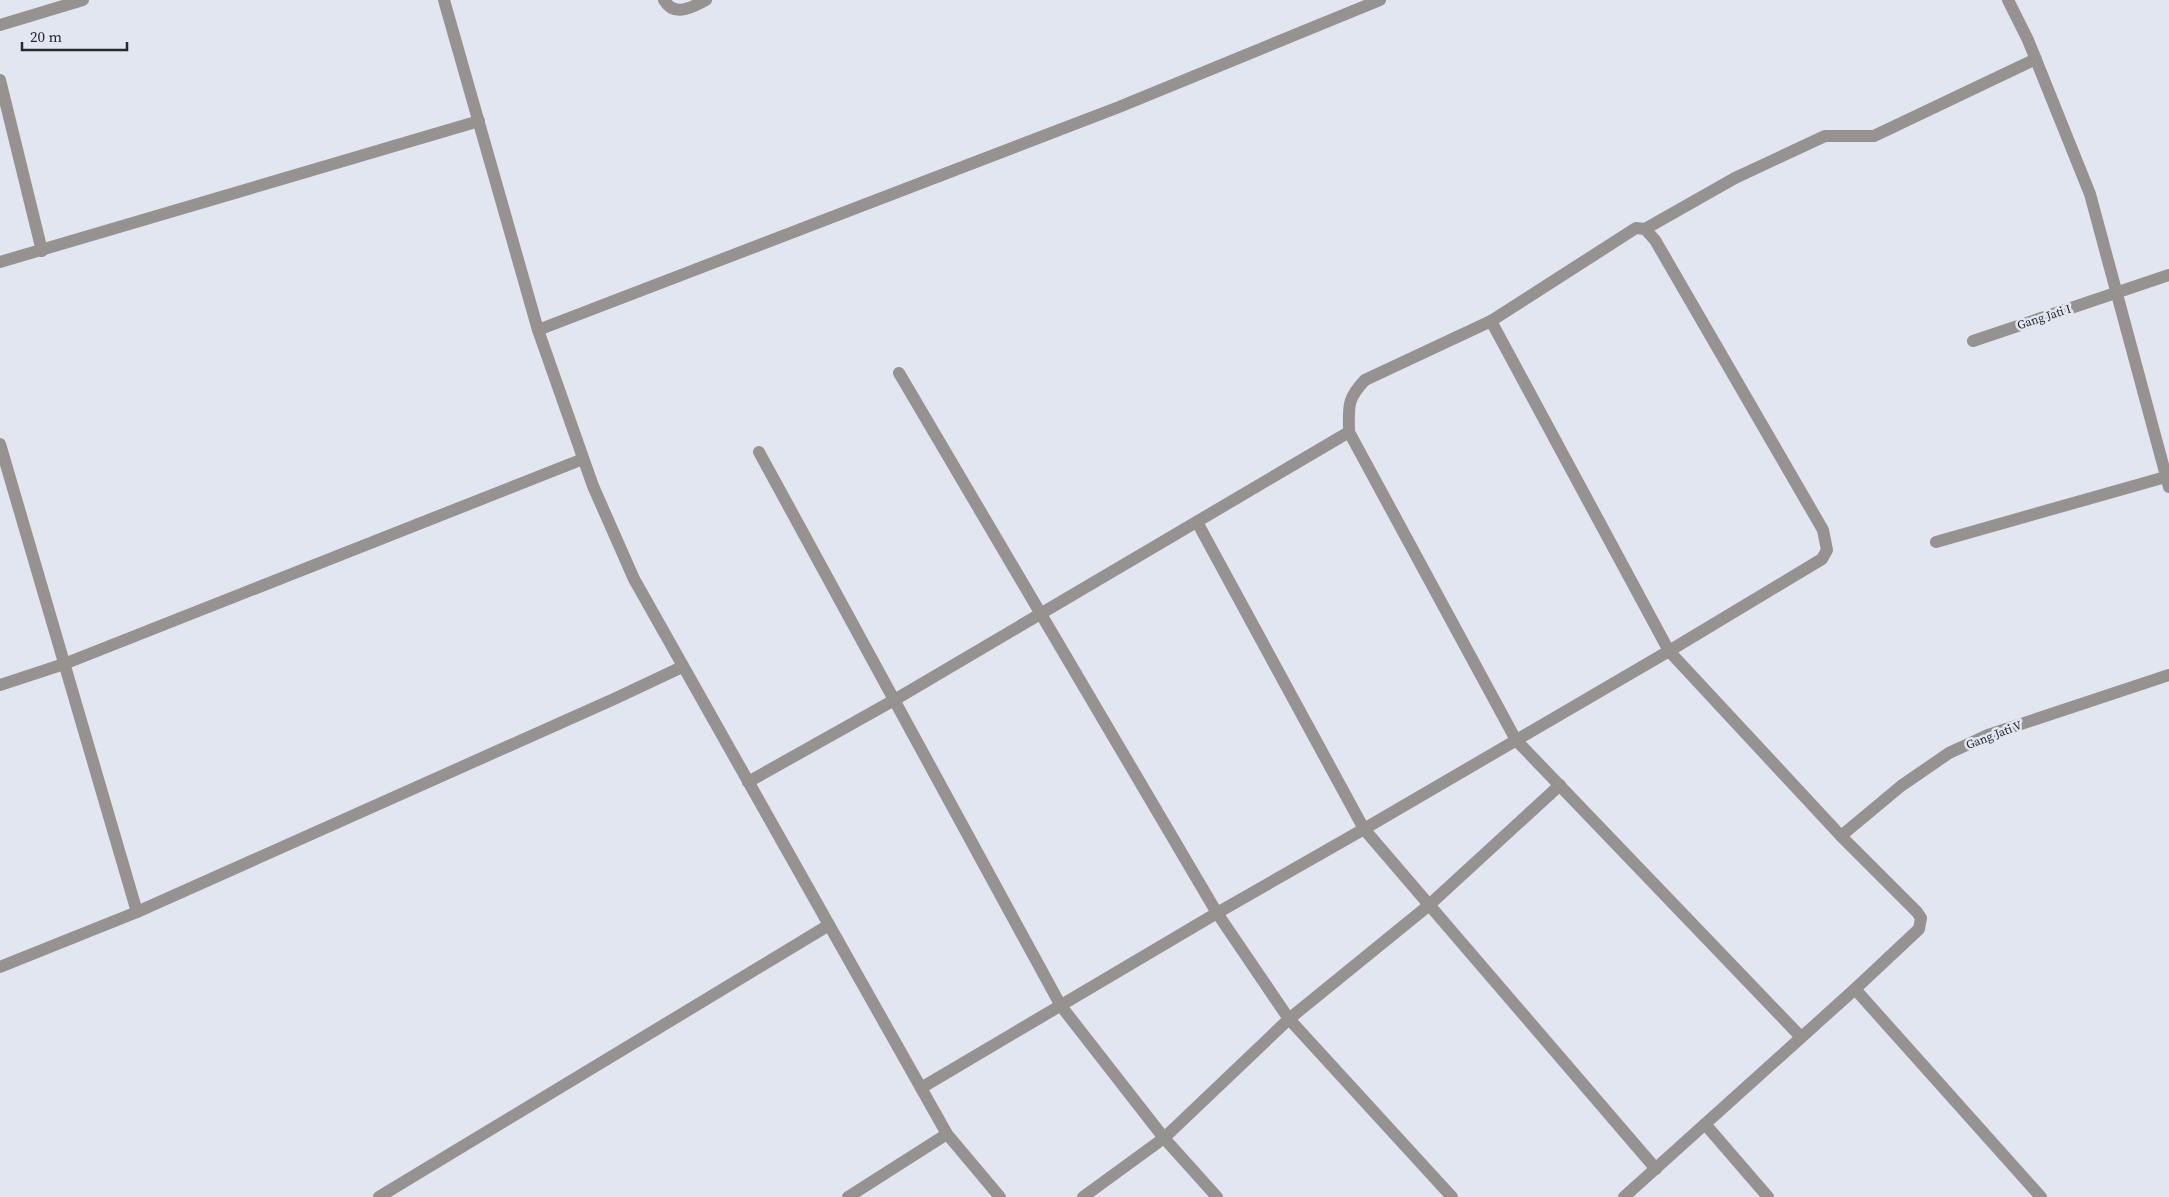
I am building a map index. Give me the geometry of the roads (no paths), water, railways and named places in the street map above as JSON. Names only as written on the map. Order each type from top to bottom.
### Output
[{"type":"street","points":[[0,25],[83,0]]},
{"type":"street","points":[[444,0],[538,330],[583,459],[634,579],[947,1134],[1000,1197]]},
{"type":"street","points":[[664,0],[673,9],[680,10],[706,0]]},
{"type":"street","points":[[538,330],[1119,107],[1380,0]]},
{"type":"street","points":[[1936,542],[2168,480],[2090,194],[2036,59],[2008,0]]},
{"type":"street","points":[[1801,1037],[1516,740],[1349,432],[1349,403],[1353,392],[1365,380],[1491,321],[1636,228],[1645,229],[1735,178],[1825,136],[1874,136],[2036,59]]},
{"type":"street","points":[[0,80],[42,251]]},
{"type":"street","points":[[0,262],[479,122]]},
{"type":"street","points":[[921,1088],[1216,913],[1669,652],[1822,558],[1827,550],[1823,530],[1655,240],[1645,229]]},
{"type":"street","name":"Gang Jati I","points":[[1973,341],[2169,275]]},
{"type":"street","points":[[1491,321],[1669,652],[1841,836],[1921,918],[1919,929],[1624,1197]]},
{"type":"street","points":[[899,373],[1216,913],[1289,1019],[1452,1197]]},
{"type":"street","points":[[748,782],[896,699],[1349,432]]},
{"type":"street","points":[[0,444],[137,912]]},
{"type":"street","points":[[759,452],[896,699],[1062,1006],[1164,1138],[1217,1197]]},
{"type":"street","points":[[0,685],[64,664],[583,459]]},
{"type":"street","points":[[1197,522],[1364,829],[1428,906],[1656,1169]]},
{"type":"street","points":[[0,967],[137,912],[682,667]]},
{"type":"street","name":"Gang Jati V","points":[[1841,836],[1900,786],[1949,753],[1988,735],[2169,674]]},
{"type":"street","points":[[1083,1197],[1164,1138],[1289,1019],[1428,906],[1560,785]]},
{"type":"street","points":[[379,1197],[829,925]]},
{"type":"street","points":[[1855,989],[2041,1197]]},
{"type":"street","points":[[1705,1124],[1768,1197]]},
{"type":"street","points":[[848,1197],[947,1134]]}]
